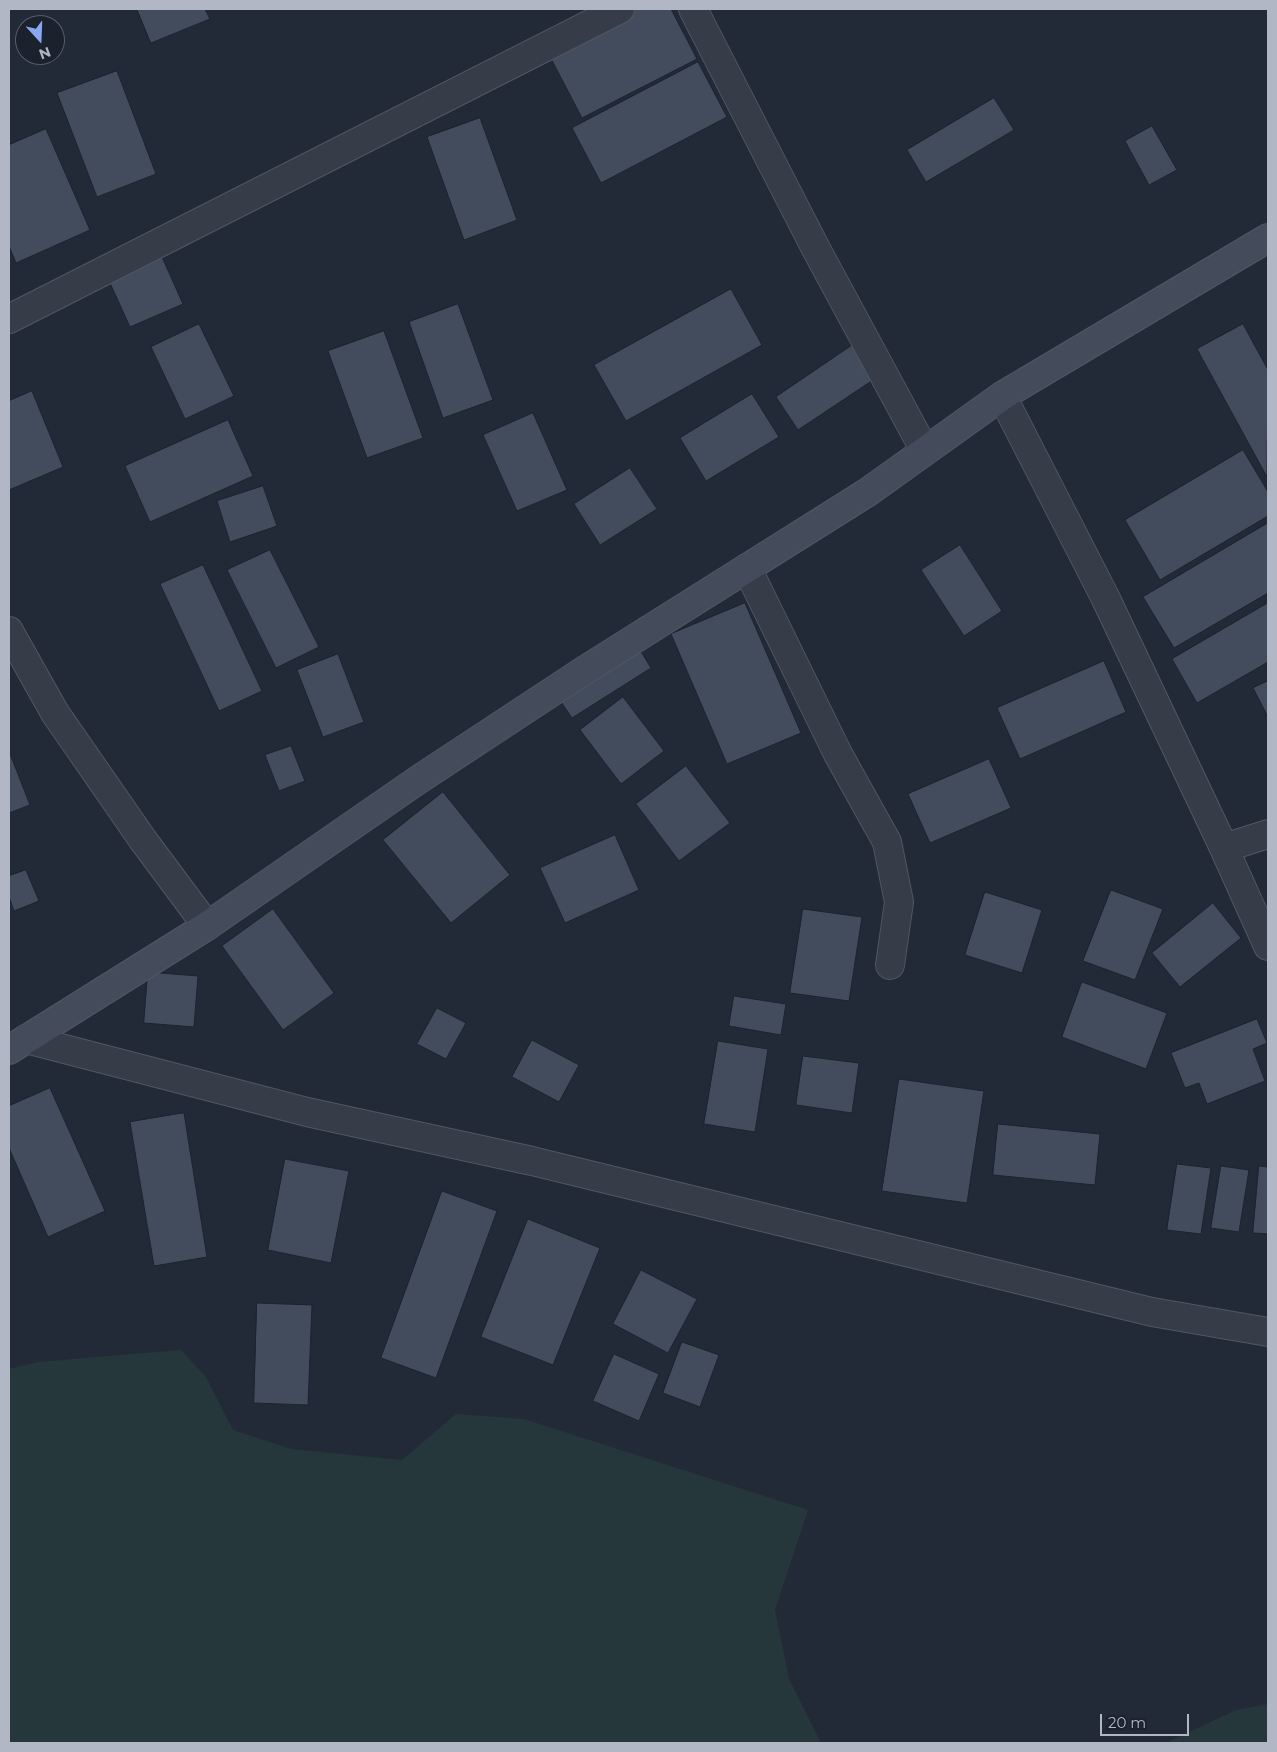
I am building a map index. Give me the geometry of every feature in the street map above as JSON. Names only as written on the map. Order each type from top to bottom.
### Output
[{"type":"street","points":[[9,319],[620,9]]},
{"type":"street","points":[[693,9],[815,247],[925,451]]},
{"type":"street","points":[[18,1045],[207,926],[418,780],[585,670],[868,492],[1002,396],[1268,238]]},
{"type":"street","points":[[1002,396],[1105,597],[1224,848],[1268,946]]},
{"type":"street","points":[[747,568],[838,754],[887,842],[899,902],[890,965]]},
{"type":"street","points":[[9,631],[55,713],[143,840],[207,926]]},
{"type":"street","points":[[1224,848],[1268,834]]},
{"type":"street","points":[[18,1045],[308,1112],[532,1161],[1152,1312],[1268,1332]]},
{"type":"shaded area","points":[[181,1350],[206,1377],[233,1430],[291,1449],[402,1460],[456,1414],[524,1419],[808,1510],[775,1610],[789,1679],[821,1743],[9,1743],[9,1369],[38,1362]]},
{"type":"shaded area","points":[[1268,1704],[1268,1743],[1166,1743],[1236,1710]]},
{"type":"building","points":[[137,9],[205,9],[210,19],[151,43]]},
{"type":"building","points":[[628,9],[671,9],[697,59],[582,118],[547,51]]},
{"type":"building","points":[[698,62],[727,117],[601,183],[572,128]]},
{"type":"building","points":[[117,71],[156,174],[97,197],[57,93]]},
{"type":"building","points":[[994,98],[1014,130],[926,182],[907,150]]},
{"type":"building","points":[[480,118],[517,220],[464,240],[427,137]]},
{"type":"building","points":[[1152,126],[1177,170],[1149,185],[1125,141]]},
{"type":"building","points":[[46,129],[90,230],[16,263],[9,246],[9,145]]},
{"type":"building","points":[[158,248],[183,304],[130,327],[105,272]]},
{"type":"building","points":[[731,289],[762,345],[626,421],[594,365]]},
{"type":"building","points":[[458,304],[493,400],[443,418],[409,322]]},
{"type":"building","points":[[199,324],[234,396],[185,419],[151,347]]},
{"type":"building","points":[[1243,324],[1268,370],[1267,477],[1197,349]]},
{"type":"building","points":[[384,331],[423,438],[367,458],[328,351]]},
{"type":"building","points":[[854,344],[876,378],[798,430],[776,397]]},
{"type":"building","points":[[32,391],[63,467],[9,490],[9,401]]},
{"type":"building","points":[[752,394],[779,437],[706,481],[680,438]]},
{"type":"building","points":[[533,413],[567,490],[517,511],[483,435]]},
{"type":"building","points":[[228,420],[253,476],[150,522],[125,466]]},
{"type":"building","points":[[1243,450],[1268,492],[1268,516],[1160,580],[1125,520]]},
{"type":"building","points":[[630,468],[657,509],[600,545],[574,504]]},
{"type":"building","points":[[263,486],[277,526],[230,542],[217,501]]},
{"type":"building","points":[[1268,523],[1268,593],[1174,648],[1143,597]]},
{"type":"building","points":[[960,545],[1002,611],[964,636],[921,570]]},
{"type":"building","points":[[270,550],[319,647],[276,668],[227,570]]},
{"type":"building","points":[[203,565],[262,691],[219,711],[160,584]]},
{"type":"building","points":[[745,603],[801,733],[727,764],[671,634]]},
{"type":"building","points":[[1268,603],[1268,662],[1197,703],[1172,659]]},
{"type":"building","points":[[639,648],[651,668],[572,718],[559,699]]},
{"type":"building","points":[[338,654],[364,722],[323,737],[297,670]]},
{"type":"building","points":[[1104,661],[1126,712],[1020,759],[997,708]]},
{"type":"building","points":[[1268,681],[1268,717],[1253,688]]},
{"type":"building","points":[[623,697],[664,751],[621,784],[580,730]]},
{"type":"building","points":[[291,746],[305,781],[279,791],[265,755]]},
{"type":"building","points":[[9,751],[30,805],[9,813]]},
{"type":"building","points":[[989,759],[1011,808],[930,843],[908,794]]},
{"type":"building","points":[[686,766],[730,823],[679,861],[636,804]]},
{"type":"building","points":[[443,792],[510,875],[451,923],[383,840]]},
{"type":"building","points":[[615,835],[639,890],[565,923],[540,868]]},
{"type":"building","points":[[26,870],[39,901],[14,911],[9,897],[9,876]]},
{"type":"building","points":[[1111,890],[1163,909],[1135,980],[1083,961]]},
{"type":"building","points":[[985,892],[1042,910],[1022,973],[965,955]]},
{"type":"building","points":[[1213,903],[1241,938],[1180,987],[1152,953]]},
{"type":"building","points":[[273,909],[334,993],[283,1030],[222,946]]},
{"type":"building","points":[[803,909],[862,917],[849,1001],[790,993]]},
{"type":"building","points":[[148,972],[198,976],[194,1027],[144,1023]]},
{"type":"building","points":[[1082,982],[1167,1013],[1146,1069],[1062,1037]]},
{"type":"building","points":[[734,996],[786,1004],[781,1035],[729,1026]]},
{"type":"building","points":[[437,1008],[466,1023],[446,1059],[417,1044]]},
{"type":"building","points":[[1257,1019],[1267,1043],[1253,1049],[1265,1081],[1207,1104],[1199,1083],[1185,1088],[1171,1053]]},
{"type":"building","points":[[532,1040],[579,1065],[559,1102],[512,1077]]},
{"type":"building","points":[[718,1041],[768,1049],[755,1132],[704,1124]]},
{"type":"building","points":[[803,1056],[859,1063],[852,1113],[796,1105]]},
{"type":"building","points":[[899,1079],[984,1091],[967,1203],[882,1191]]},
{"type":"building","points":[[50,1088],[105,1211],[48,1237],[9,1148],[9,1106]]},
{"type":"building","points":[[184,1113],[207,1257],[154,1266],[130,1122]]},
{"type":"building","points":[[998,1124],[1100,1134],[1095,1185],[993,1175]]},
{"type":"building","points":[[285,1159],[349,1171],[331,1263],[268,1250]]},
{"type":"building","points":[[1177,1164],[1211,1168],[1201,1234],[1167,1230]]},
{"type":"building","points":[[1221,1166],[1249,1170],[1239,1232],[1211,1228]]},
{"type":"building","points":[[1259,1166],[1268,1167],[1268,1234],[1253,1233]]},
{"type":"building","points":[[442,1191],[497,1211],[436,1378],[381,1358]]},
{"type":"building","points":[[528,1219],[600,1248],[553,1365],[481,1337]]},
{"type":"building","points":[[641,1270],[697,1299],[668,1353],[613,1324]]},
{"type":"building","points":[[257,1303],[312,1305],[308,1405],[254,1403]]},
{"type":"building","points":[[682,1342],[719,1355],[700,1407],[663,1393]]},
{"type":"building","points":[[614,1354],[659,1374],[639,1421],[593,1401]]}]
